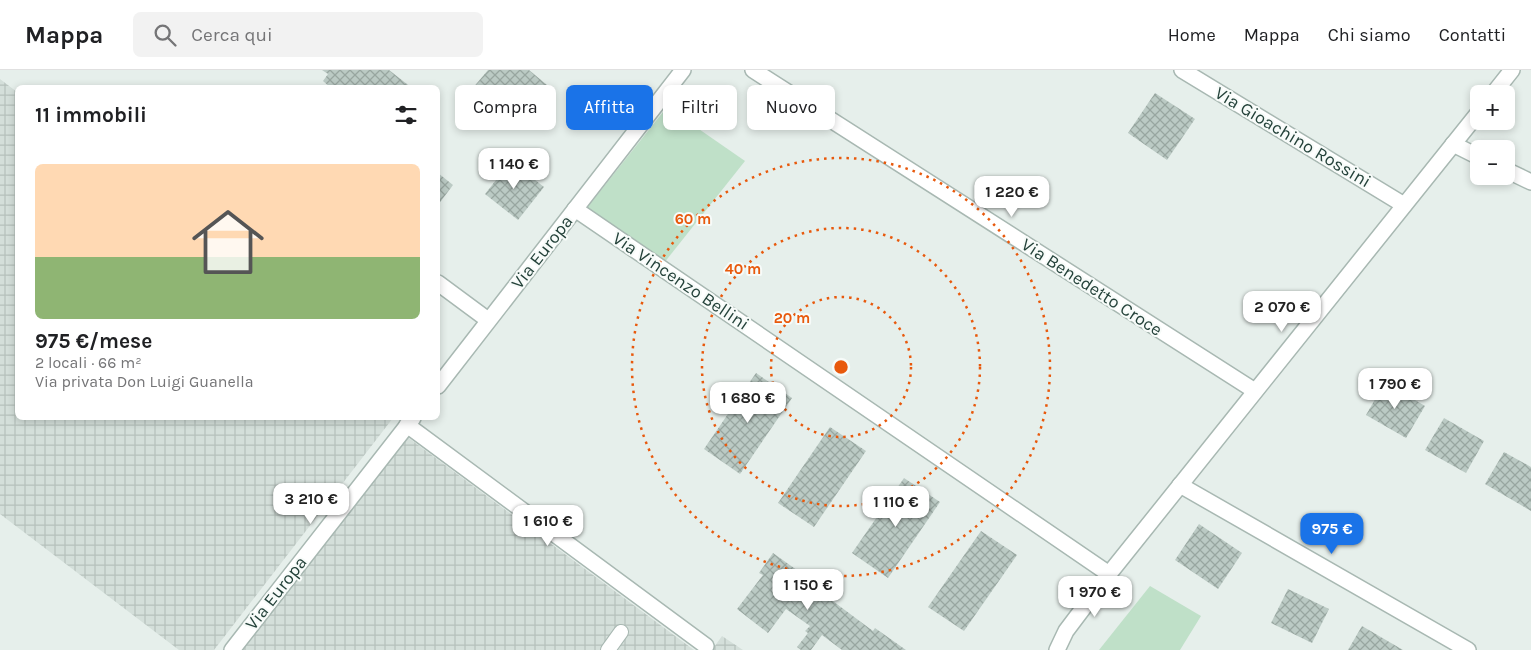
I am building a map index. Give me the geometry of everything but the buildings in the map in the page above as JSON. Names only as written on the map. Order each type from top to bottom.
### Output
[{"type":"street","name":"Via Europa","points":[[440,383],[683,70]]},
{"type":"street","name":"Via Benedetto Croce","points":[[753,70],[1255,391]]},
{"type":"street","name":"Via Gioachino Rossini","points":[[1182,70],[1404,205]]},
{"type":"street","points":[[1500,85],[1512,70]]},
{"type":"street","points":[[1057,650],[1066,631],[1109,574],[1470,123]]},
{"type":"street","points":[[1453,144],[1470,152]]},
{"type":"street","points":[[1515,174],[1531,182]]},
{"type":"street","name":"Via Vincenzo Bellini","points":[[575,209],[1109,574]]},
{"type":"street","points":[[440,284],[488,320]]},
{"type":"street","name":"Via Europa","points":[[232,650],[410,421]]},
{"type":"street","points":[[410,421],[706,646]]},
{"type":"street","points":[[1180,485],[1468,650]]},
{"type":"lane","points":[[608,650],[621,632]]},
{"type":"shaded area","points":[[0,79],[15,90],[15,420],[391,420],[214,650],[179,650],[0,514]]},
{"type":"shaded area","points":[[406,436],[694,650],[240,650]]},
{"type":"shaded area","points":[[722,636],[743,650],[712,650]]},
{"type":"green space","points":[[663,112],[663,130],[700,130],[745,161],[664,263],[586,209],[649,130],[653,130],[653,125]]},
{"type":"green space","points":[[1150,586],[1201,616],[1180,650],[1099,650]]}]
